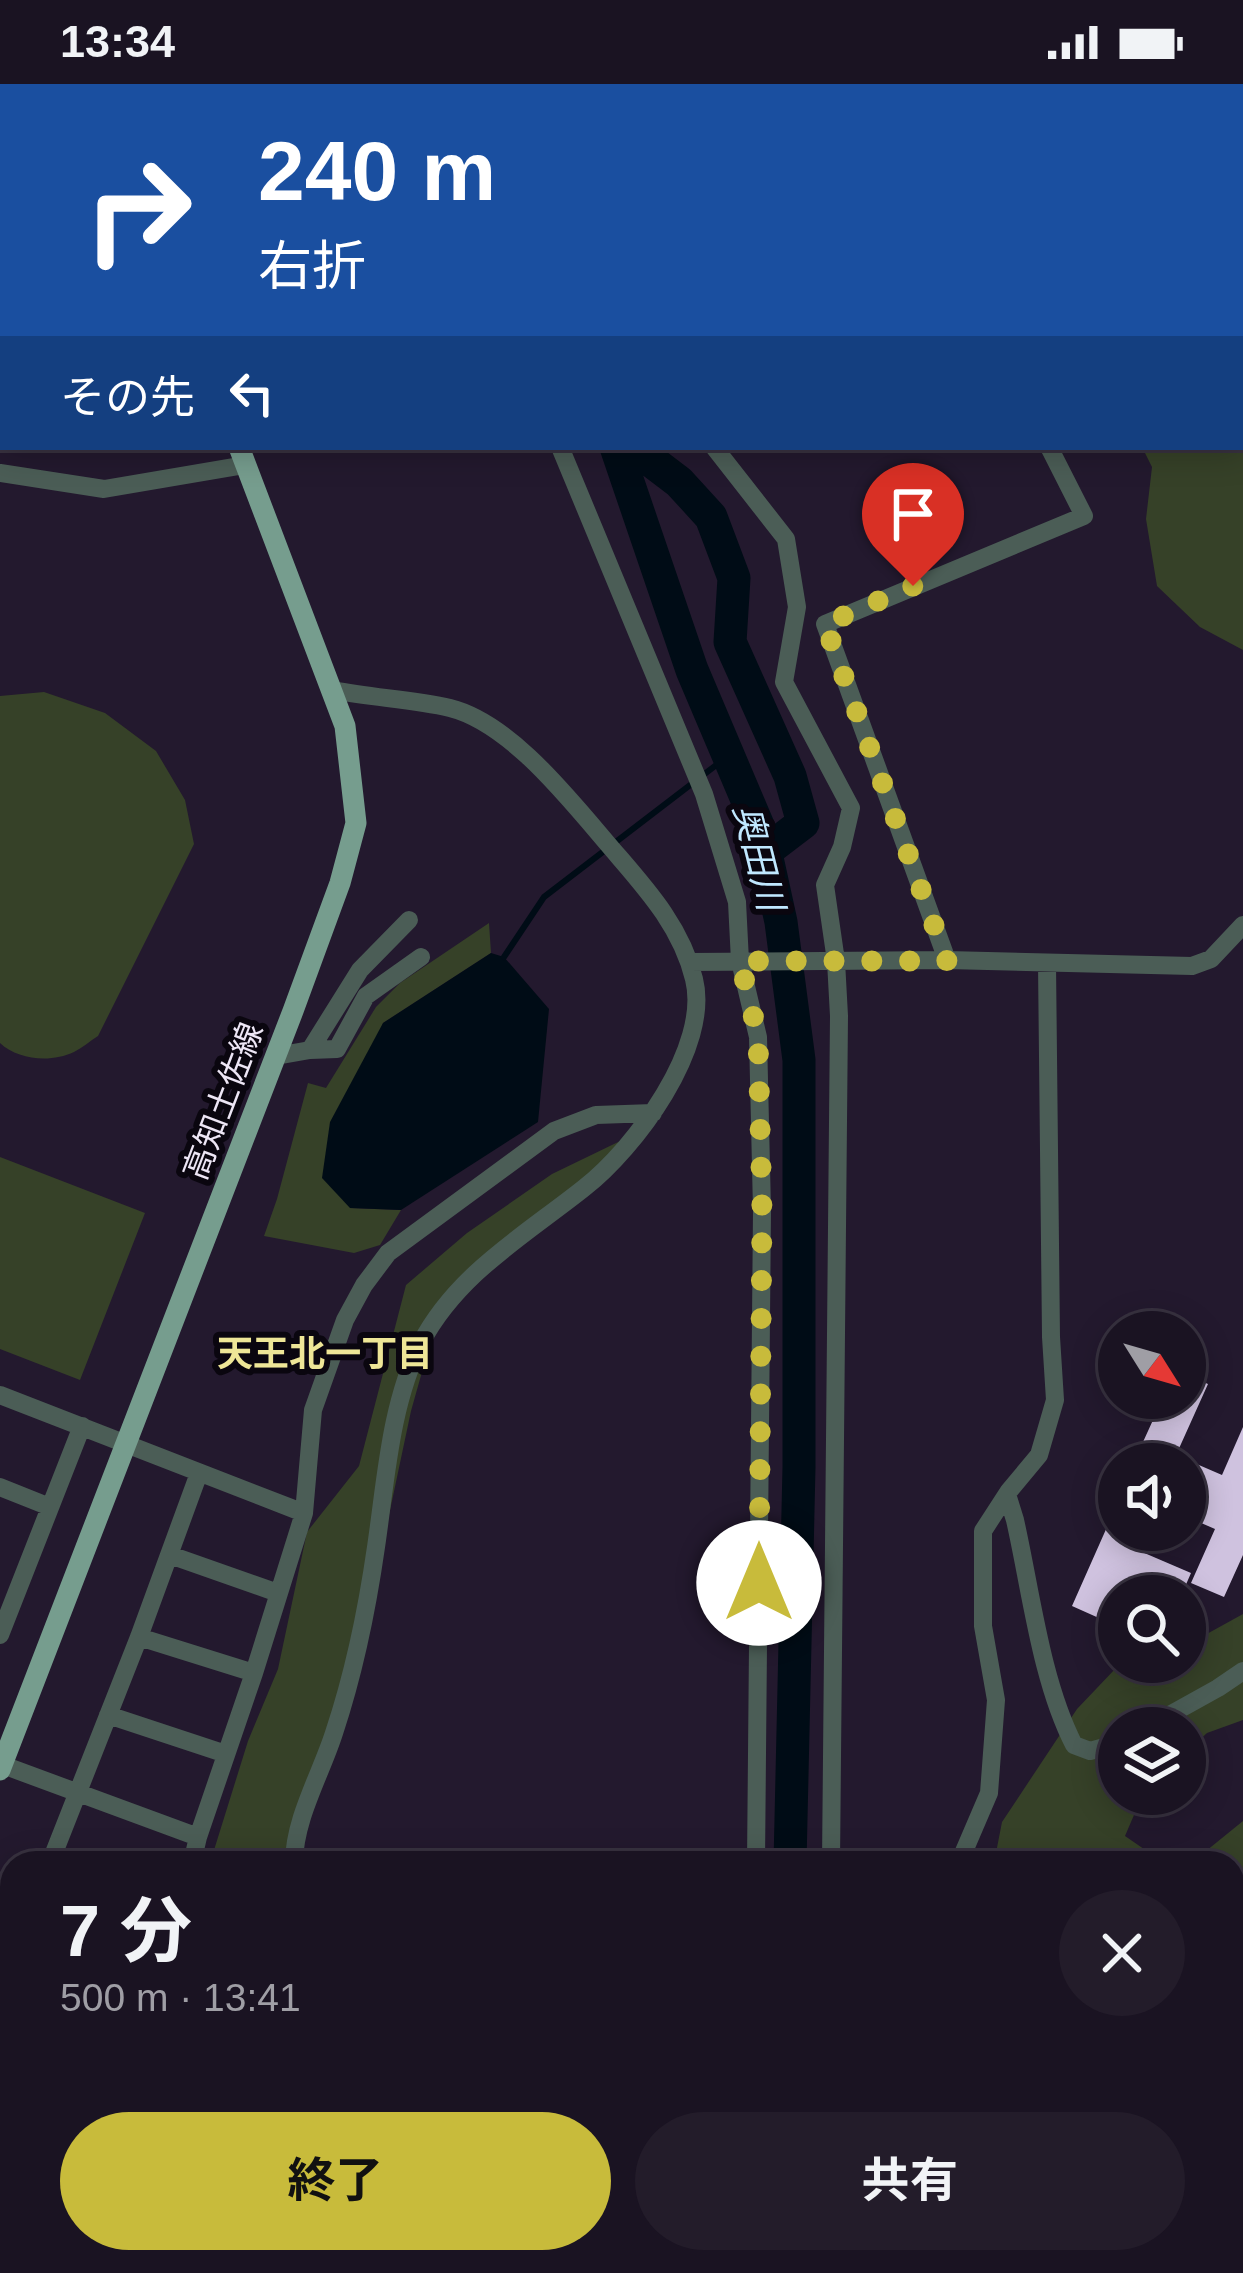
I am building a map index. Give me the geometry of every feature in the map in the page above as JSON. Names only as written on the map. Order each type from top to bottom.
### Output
[{"type":"main road","name":"高知土佐線","points":[[1,1766],[276,1056],[340,883],[356,823],[347,735],[242,456]]},
{"type":"street","points":[[561,450],[704,794],[750,961],[758,1036],[762,1210],[756,1851]]},
{"type":"street","points":[[715,450],[786,539],[796,607],[784,682],[851,808],[842,847],[825,885],[839,1016],[831,1851]]},
{"type":"street","points":[[947,961],[825,624],[1084,516],[1051,450]]},
{"type":"street","points":[[0,473],[104,489],[242,456]]},
{"type":"street","points":[[297,1851],[362,1632],[389,1453],[405,1384],[420,1346],[465,1282],[505,1246],[589,1185],[653,1113],[672,1085],[697,1003],[682,941],[656,900],[550,778],[498,731],[453,709],[333,690]]},
{"type":"street","points":[[310,1050],[360,970],[409,920]]},
{"type":"street","points":[[689,962],[1192,966],[1211,959],[1243,925]]},
{"type":"street","points":[[276,1056],[337,1049],[366,996],[421,956]]},
{"type":"street","points":[[964,1851],[989,1793],[996,1700],[983,1626],[983,1531],[1039,1455],[1054,1400],[1047,963]]},
{"type":"street","points":[[195,1851],[304,1513],[313,1410],[364,1285],[388,1253],[554,1131],[596,1115],[653,1113]]},
{"type":"street","points":[[0,1395],[304,1513]]},
{"type":"street","points":[[0,1634],[8,1588],[50,1507],[82,1426]]},
{"type":"street","points":[[55,1851],[200,1473]]},
{"type":"street","points":[[0,1487],[50,1507]]},
{"type":"street","points":[[1006,1495],[1066,1729],[1074,1745],[1098,1749]]},
{"type":"street","points":[[170,1555],[278,1593]]},
{"type":"street","points":[[139,1637],[254,1673]]},
{"type":"street","points":[[1184,1707],[1243,1671]]},
{"type":"street","points":[[107,1715],[226,1754]]},
{"type":"street","points":[[1,1766],[198,1838]]},
{"type":"green space","points":[[1144,450],[1243,450],[1243,650],[1200,627],[1157,586],[1146,519],[1152,467]]},
{"type":"green space","points":[[44,692],[105,713],[156,751],[185,800],[194,844],[98,1036],[74,1052],[45,1058],[16,1053],[0,1043],[0,696]]},
{"type":"green space","points":[[489,923],[491,953],[383,1023],[350,1208],[401,1210],[380,1245],[354,1253],[264,1236],[308,1083],[326,1088],[376,1007],[400,983]]},
{"type":"green space","points":[[645,1129],[440,1308],[411,1411],[367,1619],[294,1851],[214,1851],[248,1741],[278,1669],[307,1532],[359,1466],[406,1285],[467,1233],[552,1174]]},
{"type":"green space","points":[[0,1157],[145,1213],[80,1380],[0,1349]]},
{"type":"green space","points":[[1243,1614],[1243,1720],[1206,1734],[1206,1707],[1098,1707],[1098,1815],[1134,1815],[1125,1836],[1147,1851],[996,1851],[1002,1822],[1077,1709],[1102,1683],[1206,1683],[1206,1634]]},
{"type":"green space","points":[[1243,1821],[1243,1851],[1206,1851]]},
{"type":"shaded area","points":[[491,953],[504,957],[549,1009],[538,1122],[401,1210],[350,1208],[322,1178],[330,1122],[383,1023]]},
{"type":"building","points":[[1153,1419],[1192,1419],[1181,1443],[1143,1443]]},
{"type":"building","points":[[1243,1427],[1243,1555],[1224,1597],[1206,1589],[1206,1575],[1195,1575],[1215,1529],[1206,1525],[1206,1468],[1222,1475]]},
{"type":"building","points":[[1098,1547],[1098,1551],[1140,1551],[1191,1573],[1098,1575],[1098,1618],[1072,1606]]},
{"type":"waterway","name":"奥田川","points":[[617,450],[692,670],[762,835],[781,922],[799,1060],[799,1467],[790,1851]]},
{"type":"waterway","points":[[637,450],[679,482],[711,517],[734,578],[730,642],[790,776],[803,823],[765,852]]},
{"type":"waterway","points":[[504,957],[544,897],[728,756]]},
{"type":"district","name":"天王北一丁目","points":[[325,1353]]},
{"type":"route","points":[[759,1583],[762,1210],[758,1036],[740,961],[947,961],[825,624],[913,586]]}]
